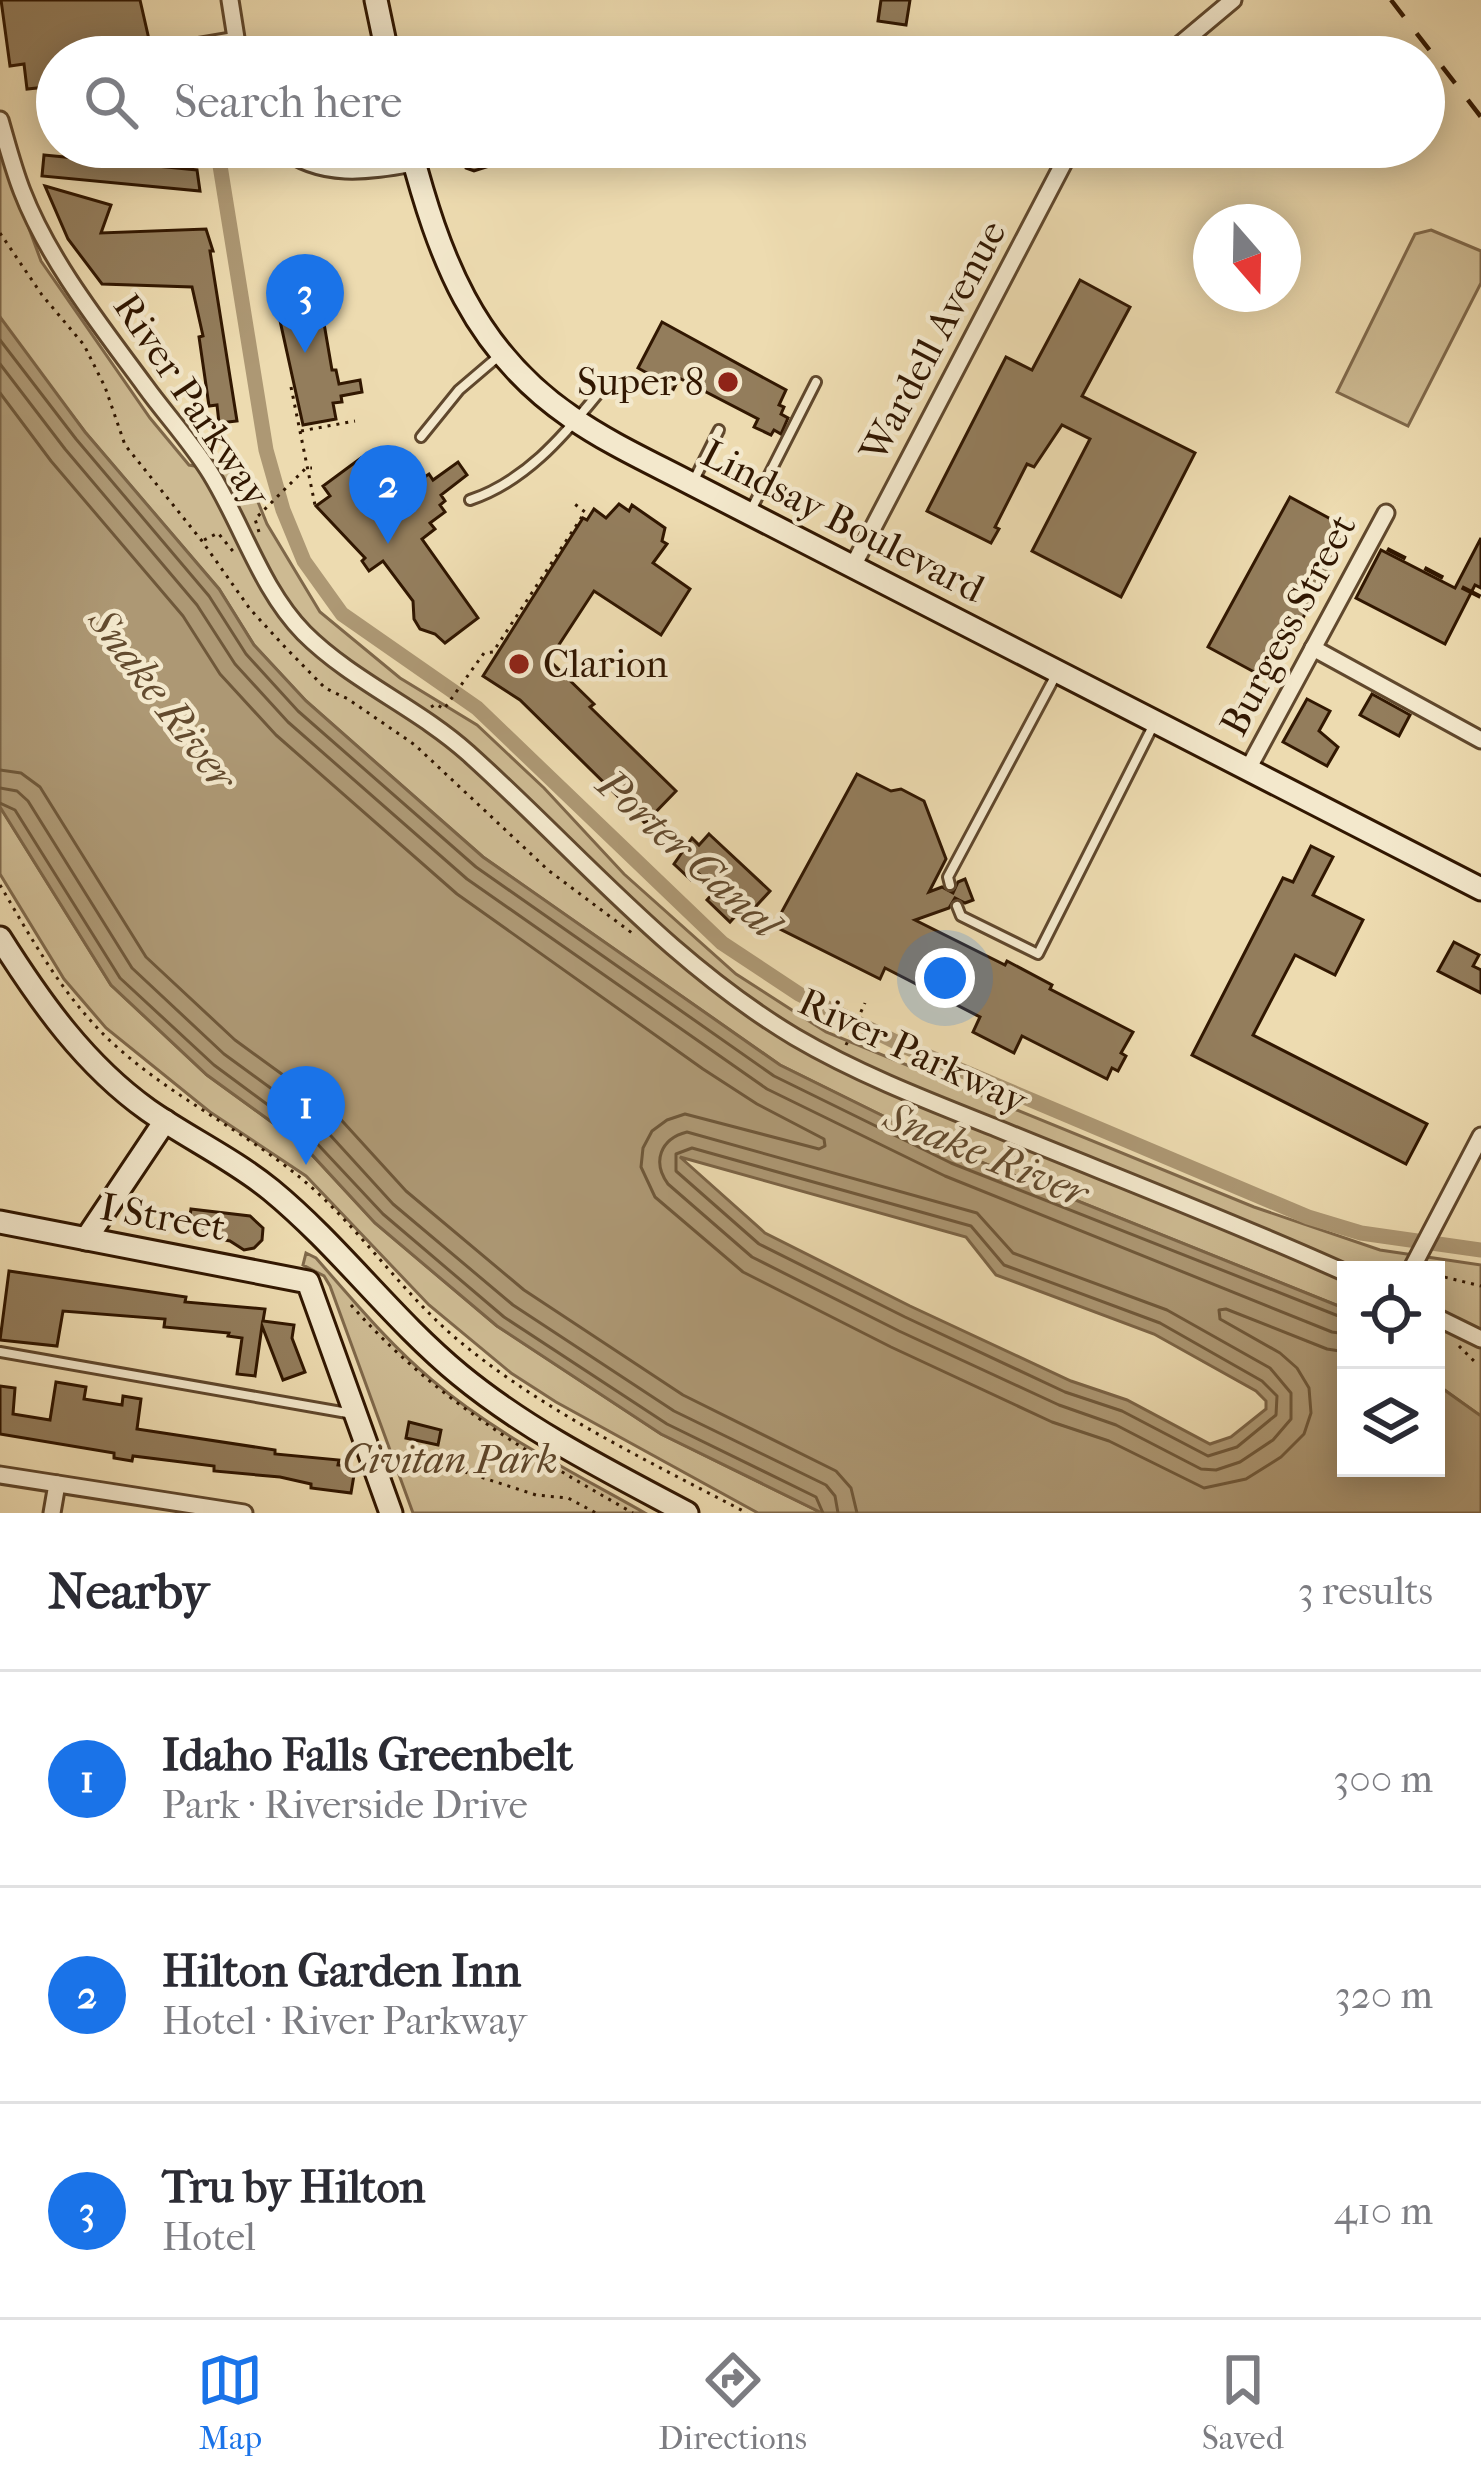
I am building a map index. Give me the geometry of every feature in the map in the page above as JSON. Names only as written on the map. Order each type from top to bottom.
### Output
[{"type":"street","points":[[230,0],[236,36]]},
{"type":"street","points":[[376,0],[384,36]]},
{"type":"street","points":[[1190,36],[1233,0]]},
{"type":"street","name":"River Parkway","points":[[0,120],[22,191],[56,257],[211,474],[268,583],[302,631],[468,753],[634,916],[729,993],[796,1038],[883,1082],[1262,1234],[1337,1269]]},
{"type":"street","name":"Lindsay Boulevard","points":[[326,168],[344,172],[360,168]]},
{"type":"street","name":"Lindsay Boulevard","points":[[416,168],[457,289],[501,353],[537,391],[573,419],[1481,889]]},
{"type":"street","name":"Wardell Avenue","points":[[853,566],[1061,168]]},
{"type":"street","name":"Burgess Street","points":[[1248,769],[1386,513]]},
{"type":"street","points":[[1313,648],[1481,740]]},
{"type":"street","points":[[0,938],[75,1045],[165,1121],[267,1187],[417,1337],[504,1408],[687,1513]]},
{"type":"street","points":[[86,1239],[165,1121]]},
{"type":"street","points":[[1416,1261],[1481,1136]]},
{"type":"street","name":"I Street","points":[[0,1222],[295,1277],[310,1287],[353,1414]]},
{"type":"street","points":[[1445,1321],[1481,1339]]},
{"type":"street","points":[[353,1414],[391,1513]]},
{"type":"street","points":[[0,1475],[244,1513]]},
{"type":"street","points":[[52,1513],[57,1484]]},
{"type":"lane","points":[[421,437],[458,390],[501,353]]},
{"type":"lane","points":[[750,513],[816,382]]},
{"type":"lane","points":[[470,500],[502,489],[537,461],[597,395]]},
{"type":"lane","points":[[692,484],[719,430]]},
{"type":"lane","points":[[950,885],[947,877],[1058,671]]},
{"type":"lane","points":[[957,906],[961,916],[1038,954],[1156,721]]},
{"type":"lane","points":[[0,1352],[353,1414]]},
{"type":"path","points":[[0,232],[42,295],[84,345],[105,387],[125,446],[250,609],[325,688],[415,745],[548,870],[644,941]]},
{"type":"path","points":[[291,387],[316,510]]},
{"type":"path","points":[[299,431],[355,422]]},
{"type":"path","points":[[262,542],[255,519],[309,468]]},
{"type":"path","points":[[444,709],[484,653],[493,652],[585,512],[572,502]]},
{"type":"path","points":[[202,541],[218,533],[233,553],[244,558]]},
{"type":"path","points":[[415,745],[424,735]]},
{"type":"path","points":[[0,885],[61,984],[117,1047],[162,1084],[294,1173],[462,1344],[561,1412],[747,1513]]},
{"type":"path","points":[[846,1046],[865,1003]]},
{"type":"path","points":[[1445,1277],[1481,1286]]},
{"type":"path","points":[[1447,1340],[1474,1361]]},
{"type":"path","points":[[456,1469],[536,1495],[568,1498],[596,1513]]},
{"type":"green space","points":[[0,150],[41,261],[150,418],[189,465],[247,475],[267,524],[320,612],[400,678],[477,725],[624,874],[736,974],[826,1032],[1254,1207],[1380,1250],[1481,1265],[1481,1416],[1445,1390],[1445,1261],[1337,1261],[1337,1305],[956,1152],[780,1065],[483,857],[306,701],[254,645],[219,589],[85,432],[0,317]]},
{"type":"green space","points":[[1431,230],[1481,251],[1481,283],[1408,426],[1337,392],[1415,234]]},
{"type":"green space","points":[[0,807],[111,985],[207,1075],[302,1144],[375,1223],[497,1326],[661,1434],[822,1513],[758,1513],[511,1373],[429,1305],[306,1176],[210,1112],[106,1028],[64,979],[0,874]]},
{"type":"green space","name":"Civitan Park","points":[[306,1253],[316,1258],[401,1352],[456,1400],[645,1513],[413,1513],[330,1286],[324,1276],[303,1265]]},
{"type":"water","name":"Snake River","points":[[0,317],[85,432],[219,589],[254,645],[306,701],[483,857],[780,1065],[956,1152],[1337,1305],[1337,1477],[1445,1477],[1445,1390],[1481,1416],[1481,1513],[822,1513],[661,1434],[497,1326],[375,1223],[302,1144],[207,1075],[111,985],[0,807]],"holes":[[[680,1157],[966,1237],[996,1275],[1154,1334],[1256,1391],[1266,1401],[1266,1409],[1231,1437],[1210,1444],[1127,1400],[1071,1381],[765,1233]]]},
{"type":"building","points":[[1,0],[140,0],[148,36],[36,36],[36,88],[27,89],[24,64],[10,66]]},
{"type":"building","points":[[881,0],[910,0],[906,25],[878,21]]},
{"type":"building","points":[[43,168],[177,168],[197,170],[200,191],[42,176]]},
{"type":"building","points":[[45,186],[111,205],[101,233],[206,229],[237,421],[219,423],[217,405],[209,406],[199,337],[203,336],[192,287],[102,284],[68,239]]},
{"type":"building","points":[[1080,280],[1130,307],[1082,396],[1195,453],[1121,597],[1032,551],[1090,439],[1062,425],[1034,467],[1027,464],[991,543],[927,511],[1006,357],[1032,370]]},
{"type":"building","points":[[312,285],[315,300],[320,300],[332,370],[339,384],[360,380],[362,392],[341,396],[342,402],[333,403],[336,419],[303,425],[277,307],[282,307],[279,290]]},
{"type":"building","name":"Super 8","points":[[662,322],[786,390],[779,405],[788,418],[781,434],[754,427],[758,419],[679,378],[673,390],[644,378],[647,373],[638,368]]},
{"type":"building","points":[[380,455],[394,474],[399,470],[405,478],[417,470],[423,478],[429,474],[433,480],[458,462],[467,475],[441,495],[445,512],[430,523],[435,529],[422,539],[478,618],[445,643],[420,629],[413,601],[383,561],[369,571],[362,561],[365,558],[316,506],[330,496],[323,486],[361,458],[365,465]]},
{"type":"building","points":[[1290,497],[1351,530],[1269,680],[1208,647]]},
{"type":"building","name":"Clarion","points":[[619,504],[629,511],[632,505],[665,528],[662,541],[667,544],[653,563],[690,589],[661,635],[594,591],[549,660],[676,791],[645,823],[520,700],[483,676],[583,518],[587,520],[594,509],[606,518]]},
{"type":"building","points":[[1481,538],[1481,588],[1475,585],[1445,644],[1356,598],[1381,550],[1455,588]]},
{"type":"building","points":[[1372,694],[1410,715],[1399,736],[1360,715]]},
{"type":"building","points":[[1307,699],[1330,711],[1319,731],[1338,747],[1327,766],[1283,742]]},
{"type":"building","points":[[857,774],[924,801],[946,859],[929,892],[942,887],[953,893],[965,879],[973,900],[965,903],[955,898],[949,908],[915,920],[1005,965],[1007,961],[1133,1032],[1121,1053],[1126,1056],[1118,1071],[1112,1068],[1107,1079],[1022,1036],[1014,1053],[973,1032],[980,1017],[885,968],[880,979],[774,926]]},
{"type":"building","points":[[709,834],[770,891],[747,916],[740,911],[730,922],[707,900],[717,889],[698,873],[691,880],[674,864],[692,838],[699,845]]},
{"type":"building","points":[[1311,846],[1333,857],[1313,895],[1363,920],[1335,975],[1295,955],[1253,1035],[1427,1124],[1406,1164],[1192,1055],[1283,878],[1293,882]]},
{"type":"building","points":[[1454,942],[1479,955],[1473,966],[1481,970],[1481,993],[1438,971]]},
{"type":"building","points":[[191,1209],[250,1216],[263,1228],[262,1240],[244,1250],[230,1241],[193,1234],[194,1229],[188,1228]]},
{"type":"building","points":[[9,1271],[186,1297],[185,1302],[265,1309],[263,1321],[294,1325],[292,1338],[305,1372],[283,1380],[262,1326],[255,1376],[237,1374],[242,1338],[164,1327],[165,1319],[63,1311],[57,1346],[0,1340]]},
{"type":"building","points":[[56,1382],[86,1387],[84,1399],[122,1405],[123,1396],[141,1399],[137,1429],[275,1450],[275,1454],[339,1460],[338,1465],[348,1466],[347,1474],[354,1475],[351,1493],[311,1488],[311,1484],[280,1477],[214,1471],[214,1466],[114,1458],[114,1453],[0,1434],[0,1386],[15,1388],[13,1414],[50,1420]]},
{"type":"building","points":[[409,1422],[441,1430],[438,1445],[406,1438]]},
{"type":"waterway","name":"Porter Canal","points":[[220,168],[266,450],[304,561],[342,614],[477,708],[722,943],[799,994],[908,1048],[1308,1217],[1361,1233],[1481,1250]]},
{"type":"railway","points":[[1391,0],[1419,36]]},
{"type":"railway","points":[[1445,70],[1481,117]]},
{"type":"railway","points":[[1387,549],[1481,597]]},
{"type":"place","name":"Tru by Hilton","points":[[305,353]]},
{"type":"place","name":"Super 8","points":[[728,382]]},
{"type":"place","name":"Hilton Garden Inn","points":[[388,544]]},
{"type":"place","name":"Clarion","points":[[519,664]]},
{"type":"place","name":"Idaho Falls Greenbelt","points":[[306,1165]]}]
